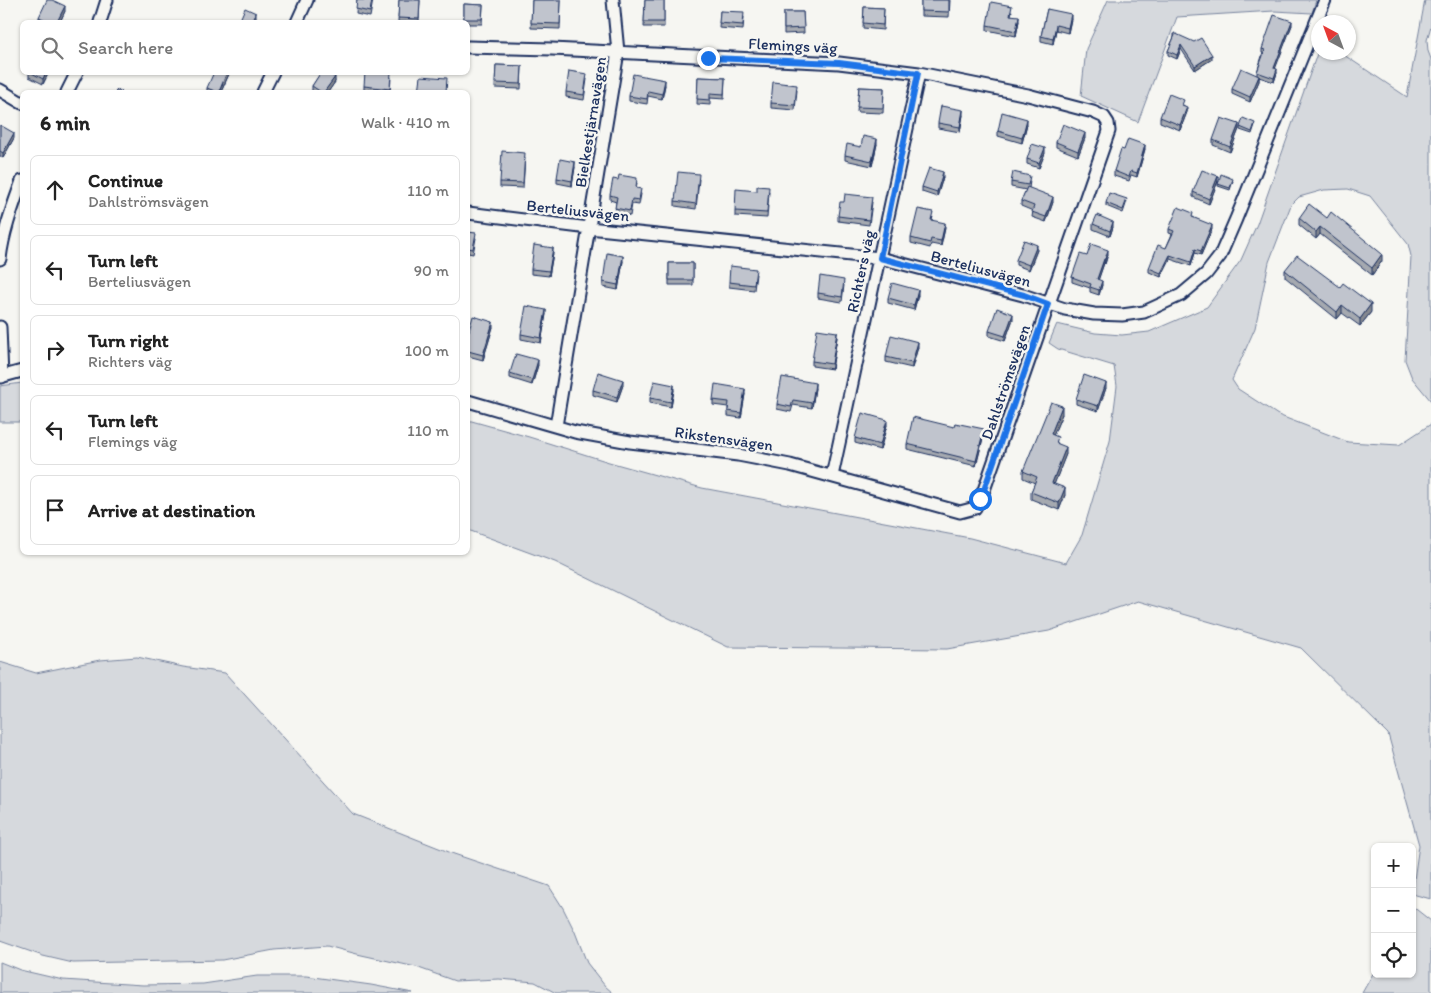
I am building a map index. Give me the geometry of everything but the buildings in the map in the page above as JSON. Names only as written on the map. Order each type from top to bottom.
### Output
[{"type":"street","points":[[101,20],[107,0]]},
{"type":"street","points":[[298,20],[306,0]]},
{"type":"street","name":"Bielkestjärnavägen","points":[[556,426],[618,52],[613,0]]},
{"type":"street","name":"Berteliusvägen","points":[[470,213],[589,228],[880,258],[1024,295],[1065,309],[1094,314],[1122,315],[1144,312],[1181,295],[1206,274],[1220,256],[1325,0]]},
{"type":"street","name":"Flemings väg","points":[[470,47],[839,63],[918,73],[1028,95],[1093,112],[1104,117],[1108,123]]},
{"type":"street","name":"Richters väg","points":[[832,476],[918,73]]},
{"type":"street","points":[[68,90],[76,75]]},
{"type":"street","points":[[264,90],[272,75]]},
{"type":"street","points":[[0,90],[20,102]]},
{"type":"street","name":"Dahlströmsvägen","points":[[975,508],[984,490],[1109,131],[1108,123]]},
{"type":"street","points":[[0,258],[9,218],[20,188]]},
{"type":"street","points":[[0,327],[1,377],[20,372]]},
{"type":"street","name":"Rikstensvägen","points":[[470,402],[575,432],[630,442],[773,461],[960,512],[975,508]]},
{"type":"shaded area","points":[[1108,0],[1316,0],[1312,13],[1274,11],[1177,17],[1138,122],[1081,96],[1086,49]]},
{"type":"shaded area","points":[[1425,0],[1431,0],[1431,26],[1427,40],[1431,59],[1431,401],[1412,378],[1405,360],[1411,256],[1408,244],[1370,196],[1348,189],[1324,190],[1299,197],[1291,205],[1269,262],[1255,328],[1232,380],[1238,389],[1278,415],[1348,442],[1399,445],[1431,424],[1431,899],[1416,895],[1416,866],[1419,845],[1388,734],[1301,648],[1138,601],[1049,631],[947,649],[728,647],[555,562],[470,531],[470,421],[702,488],[970,538],[1066,563],[1082,535],[1110,441],[1117,386],[1114,366],[1058,349],[1049,343],[1057,324],[1095,333],[1122,335],[1149,332],[1207,307],[1241,260],[1257,224],[1315,60],[1352,60],[1407,97]]},
{"type":"shaded area","points":[[20,383],[20,422],[0,422],[0,386]]},
{"type":"shaded area","points":[[137,657],[183,667],[225,673],[353,814],[454,854],[549,886],[575,932],[587,963],[613,993],[556,993],[535,982],[499,979],[455,981],[416,967],[327,946],[274,950],[222,960],[73,963],[43,956],[0,941],[0,662],[36,673],[100,660]]},
{"type":"shaded area","points":[[1416,909],[1431,921],[1431,993],[1362,993],[1371,977],[1416,978]]},
{"type":"shaded area","points":[[0,962],[20,970],[63,980],[143,985],[203,984],[257,976],[306,976],[413,993],[0,993]]},
{"type":"route","points":[[708,58],[839,63],[918,73],[880,258],[1024,295],[1048,304],[1010,419],[980,499]]}]
